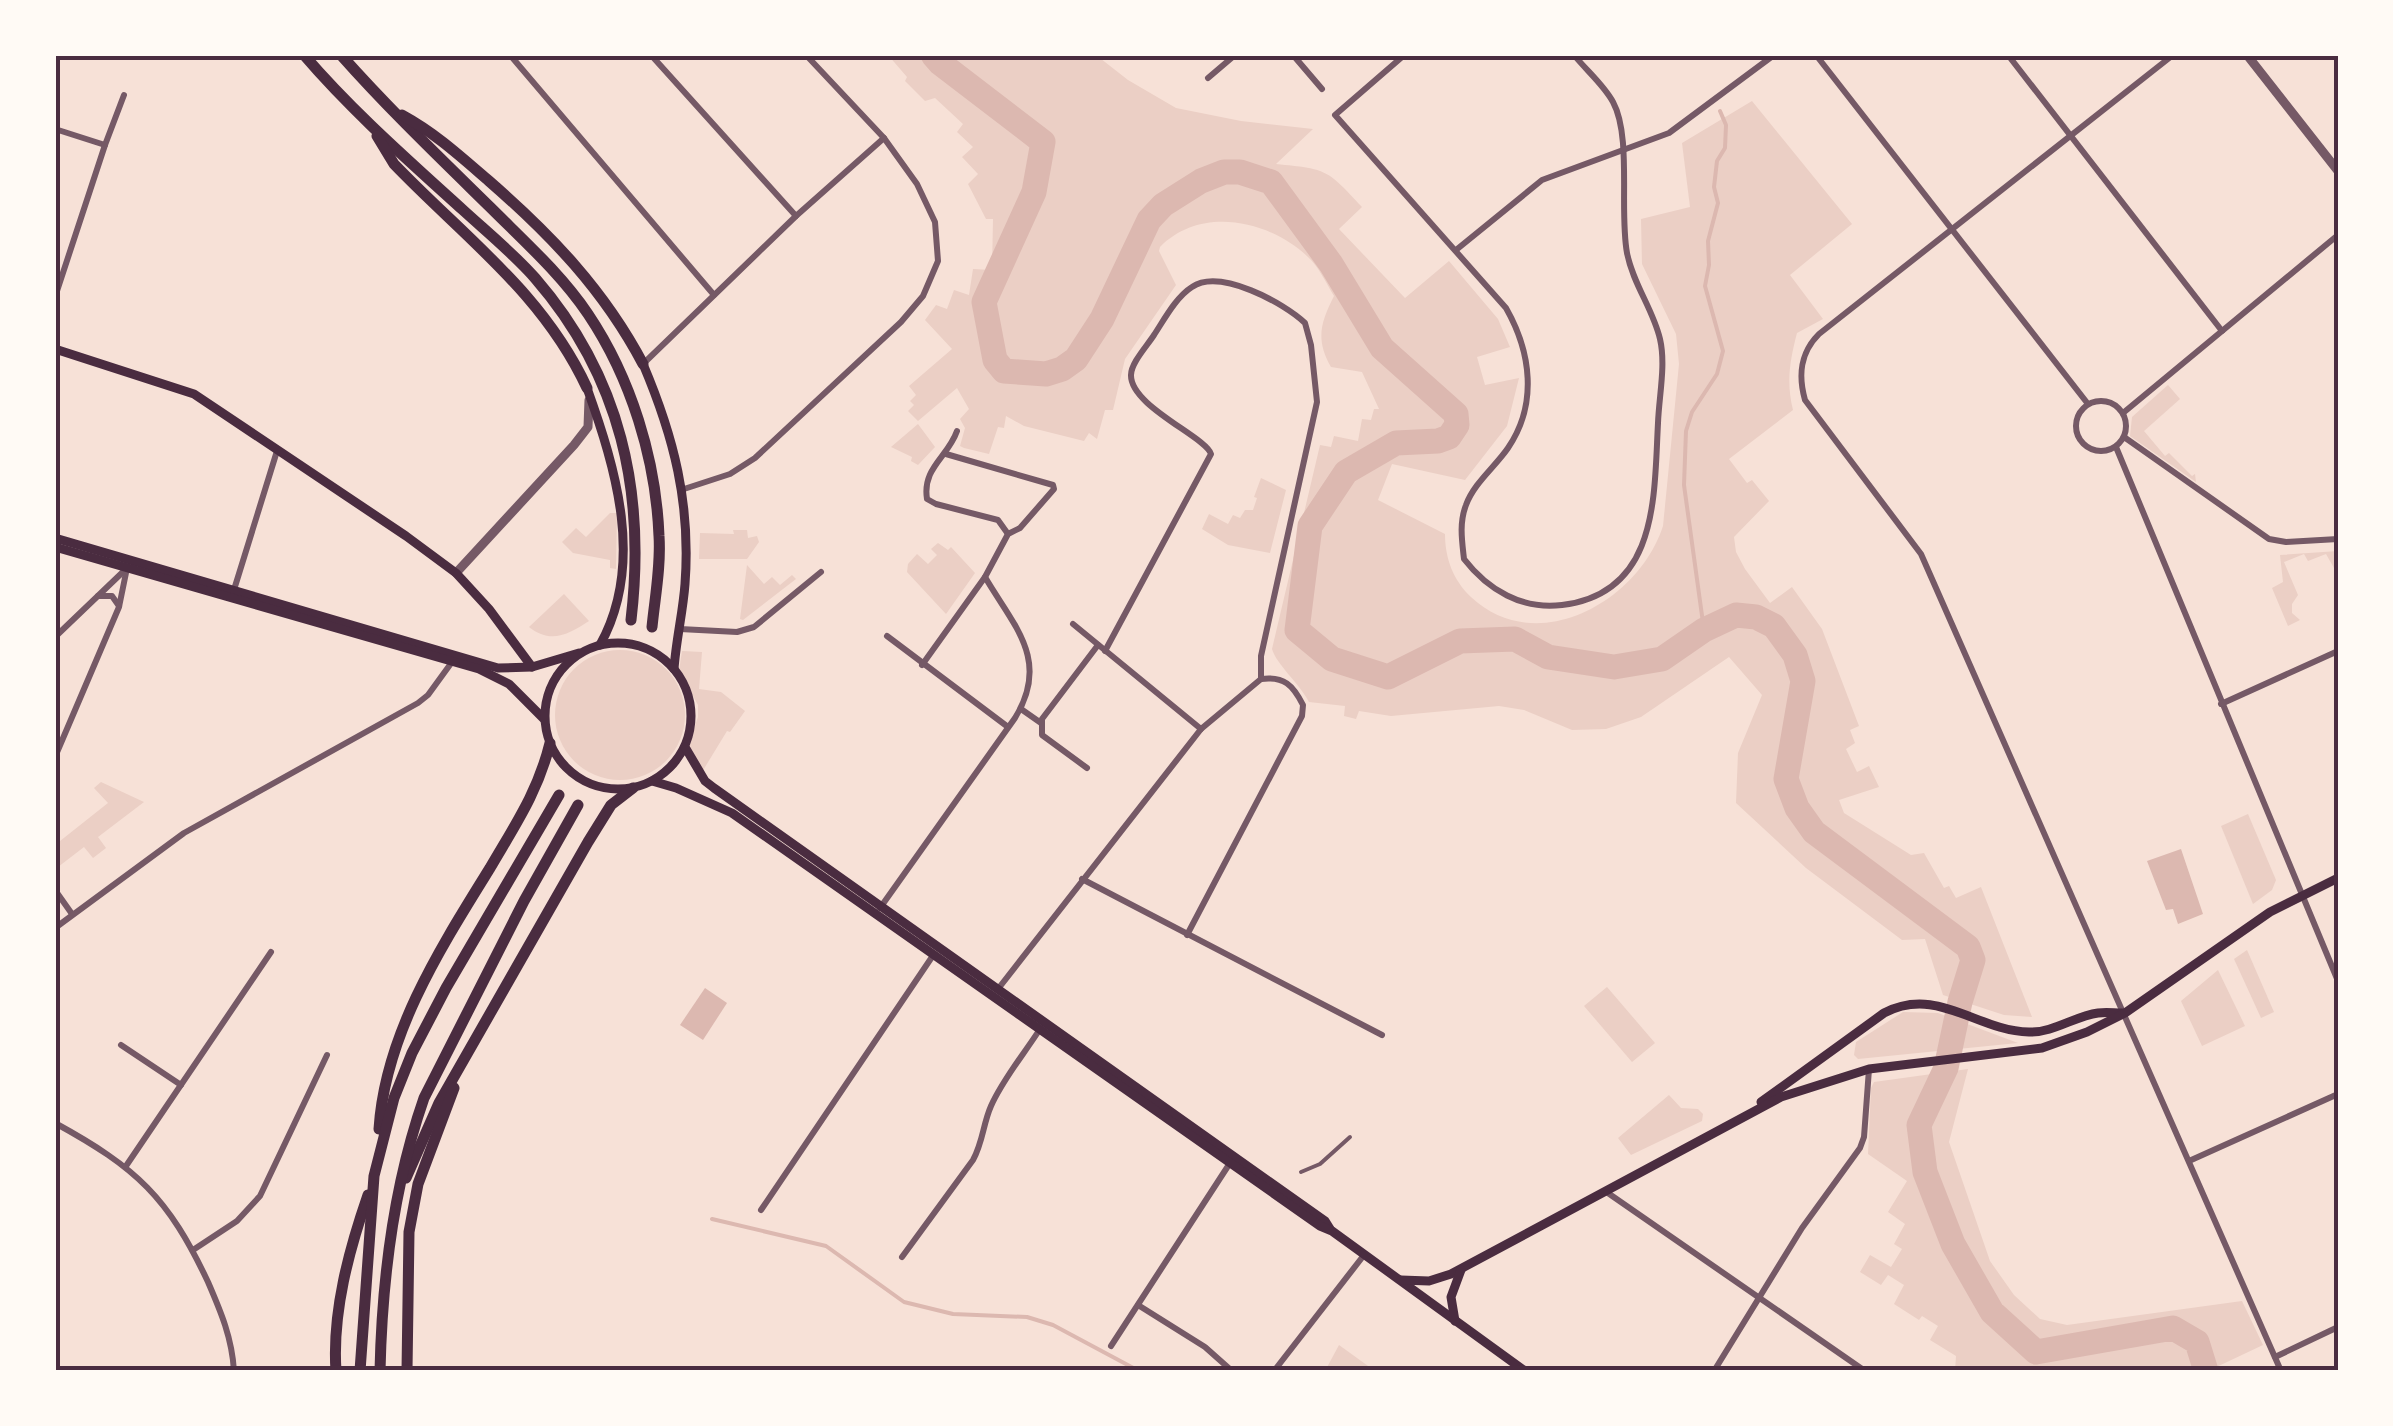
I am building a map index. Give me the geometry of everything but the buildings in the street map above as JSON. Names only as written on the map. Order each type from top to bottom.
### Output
[{"type":"highway","points":[[304,55],[369,124],[533,276],[561,310],[594,366],[624,449],[634,493],[636,572],[631,620]]},
{"type":"highway","points":[[341,55],[389,108],[555,272],[588,314],[610,352],[629,392],[652,468],[660,539],[652,627]]},
{"type":"highway","points":[[389,108],[439,137],[567,253],[600,294],[643,364]]},
{"type":"highway","points":[[369,124],[394,164],[532,298],[563,340],[587,388]]},
{"type":"highway","points":[[360,1371],[381,1099],[406,1024],[441,948],[536,792],[550,743]]},
{"type":"highway","points":[[398,1196],[439,1103],[588,842],[611,805],[633,788]]},
{"type":"highway","points":[[378,1152],[412,1052],[559,795]]},
{"type":"highway","points":[[380,1371],[384,1290],[412,1131],[441,1059],[578,805]]},
{"type":"highway","points":[[406,1371],[409,1232],[418,1184],[469,1049]]},
{"type":"highway","points":[[336,1371],[334,1349],[341,1298],[353,1238],[374,1176]]},
{"type":"main road","points":[[55,349],[194,394],[456,573],[489,608],[532,666]]},
{"type":"main road","points":[[643,364],[666,417],[684,489],[686,558],[674,669]]},
{"type":"main road","points":[[587,388],[618,488],[622,538],[620,594],[600,645]]},
{"type":"main road","points":[[55,538],[478,669],[509,684],[544,719]]},
{"type":"main road","points":[[55,546],[100,555],[127,568],[498,668],[532,666],[600,645],[637,645],[651,650],[674,669],[685,686],[690,706],[685,746],[671,766],[652,781],[633,788],[608,788],[584,781],[564,765],[550,743],[544,719],[546,698],[564,665],[580,653]]},
{"type":"main road","points":[[685,746],[705,781],[714,788],[1230,1163],[1332,1231],[1525,1371]]},
{"type":"main road","points":[[652,781],[732,813],[879,909]]},
{"type":"main road","points":[[1398,1280],[1429,1281],[1462,1268],[1746,1113],[1822,1082],[1871,1069],[2066,1041],[2125,1013],[2270,912],[2338,878]]},
{"type":"main road","points":[[1746,1113],[1884,1013],[1904,1004],[1936,1004],[2014,1030],[2036,1032],[2097,1013],[2125,1013]]},
{"type":"main road","points":[[1042,1026],[1185,1122],[1325,1221],[1332,1231]]},
{"type":"main road","points":[[1455,1321],[1451,1298],[1462,1268]]},
{"type":"street","points":[[510,55],[714,295]]},
{"type":"street","points":[[651,55],[796,216]]},
{"type":"street","points":[[684,489],[730,474],[755,458],[901,322],[924,296],[938,260],[935,222],[917,184],[884,138],[806,55]]},
{"type":"street","points":[[1208,78],[1235,55]]},
{"type":"street","points":[[1293,55],[1322,89]]},
{"type":"street","points":[[1402,56],[1335,114],[1511,317],[1524,343],[1529,379],[1518,432],[1464,508],[1464,559],[1483,581],[1507,596],[1535,605],[1564,605],[1592,597],[1616,582],[1635,560],[1647,534],[1652,512],[1662,352],[1656,326],[1627,256],[1619,117],[1613,102],[1574,55]]},
{"type":"street","points":[[1456,250],[1542,180],[1668,133],[1774,55]]},
{"type":"street","points":[[1816,55],[2088,404]]},
{"type":"street","points":[[2008,55],[2222,331]]},
{"type":"street","points":[[2173,55],[1819,334],[1808,345],[1801,373],[1806,400],[1921,554],[2281,1371]]},
{"type":"street","points":[[2247,55],[2338,171]]},
{"type":"street","points":[[55,297],[124,95]]},
{"type":"street","points":[[55,130],[104,145]]},
{"type":"street","points":[[643,364],[796,216],[884,138]]},
{"type":"street","points":[[2123,413],[2338,236]]},
{"type":"street","points":[[1106,651],[1210,454],[1206,444],[1168,423],[1132,382],[1131,371],[1190,288],[1208,282],[1255,291],[1300,318],[1312,345],[1316,402],[1261,656],[1261,679]]},
{"type":"street","points":[[456,573],[588,427],[587,388]]},
{"type":"street","points":[[2103,401],[2123,413],[2124,437],[2116,447],[2097,451],[2080,440],[2077,420],[2088,404],[2103,401]]},
{"type":"street","points":[[957,431],[946,454],[931,470],[926,482],[927,499],[998,520],[1008,534]]},
{"type":"street","points":[[2124,437],[2269,538],[2286,542],[2338,539]]},
{"type":"street","points":[[2116,447],[2338,982]]},
{"type":"street","points":[[232,595],[278,451]]},
{"type":"street","points":[[922,665],[985,577],[1008,534],[1020,528],[1054,489],[1052,484],[946,454]]},
{"type":"street","points":[[55,637],[127,568]]},
{"type":"street","points":[[55,756],[119,607],[127,568]]},
{"type":"street","points":[[680,628],[744,631],[765,620],[821,572]]},
{"type":"street","points":[[879,909],[1021,709],[1028,687],[1026,642],[985,577]]},
{"type":"street","points":[[93,599],[106,594],[117,600],[119,607]]},
{"type":"street","points":[[1073,624],[1201,729]]},
{"type":"street","points":[[887,636],[1008,727]]},
{"type":"street","points":[[1087,768],[1042,735],[1041,723],[1098,645]]},
{"type":"street","points":[[2220,704],[2338,651]]},
{"type":"street","points":[[55,928],[184,834],[418,702],[436,686],[452,662]]},
{"type":"street","points":[[996,993],[1201,729],[1261,679],[1276,677],[1286,682],[1303,705],[1302,716],[1187,934]]},
{"type":"street","points":[[1021,709],[1041,723]]},
{"type":"street","points":[[1082,880],[1382,1036]]},
{"type":"street","points":[[55,890],[72,914]]},
{"type":"street","points":[[761,1210],[936,950]]},
{"type":"street","points":[[126,1166],[271,952]]},
{"type":"street","points":[[902,1257],[973,1160],[996,1096],[1042,1026]]},
{"type":"street","points":[[121,1045],[181,1086]]},
{"type":"street","points":[[192,1250],[237,1221],[260,1196],[327,1055]]},
{"type":"street","points":[[1714,1371],[1802,1228],[1860,1148],[1871,1069]]},
{"type":"street","points":[[2189,1161],[2338,1094]]},
{"type":"street","points":[[55,1123],[126,1166],[165,1204],[192,1250],[228,1330],[234,1371]]},
{"type":"street","points":[[1111,1346],[1230,1163]]},
{"type":"street","points":[[1604,1190],[1865,1371]]},
{"type":"street","points":[[1274,1371],[1364,1255]]},
{"type":"street","points":[[1138,1305],[1205,1347],[1232,1371]]},
{"type":"street","points":[[2275,1357],[2338,1326]]},
{"type":"lane","points":[[1301,1172],[1320,1164],[1350,1137]]},
{"type":"shaded area","points":[[888,55],[1096,55],[1128,80],[1176,108],[1241,121],[1313,129],[1276,164],[1325,173],[1350,194],[1362,207],[1339,229],[1405,298],[1449,261],[1498,319],[1510,347],[1477,357],[1485,385],[1519,378],[1507,426],[1465,480],[1392,464],[1378,500],[1445,534],[1451,568],[1471,597],[1497,615],[1525,623],[1554,622],[1583,613],[1609,598],[1651,553],[1663,526],[1679,364],[1676,334],[1642,264],[1641,219],[1690,207],[1682,143],[1752,101],[1852,224],[1790,275],[1823,319],[1797,333],[1790,371],[1793,410],[1729,459],[1747,483],[1752,480],[1769,501],[1734,537],[1736,552],[1770,603],[1792,587],[1822,629],[1859,726],[1850,730],[1855,743],[1846,749],[1857,772],[1869,766],[1879,787],[1839,800],[1844,813],[1911,855],[1924,853],[1944,888],[1949,886],[1956,898],[1981,887],[2032,1017],[2004,1015],[1943,995],[1925,939],[1902,940],[1806,868],[1736,803],[1738,753],[1762,695],[1729,657],[1641,717],[1606,729],[1572,730],[1524,710],[1499,706],[1391,716],[1359,711],[1356,719],[1344,716],[1345,706],[1309,702],[1272,649],[1320,445],[1331,447],[1334,436],[1358,441],[1362,419],[1371,420],[1374,409],[1379,409],[1362,372],[1331,367],[1326,357],[1322,331],[1334,296],[1316,265],[1274,234],[1234,222],[1214,222],[1176,234],[1160,247],[1176,285],[1125,359],[1113,410],[1105,410],[1097,439],[1089,433],[1084,441],[1024,426],[1006,416],[1004,428],[998,427],[989,454],[964,448],[960,446],[965,428],[960,419],[969,409],[957,388],[918,421],[908,411],[916,395],[909,386],[952,349],[925,320],[936,305],[947,309],[954,290],[969,295],[973,269],[992,270],[993,219],[986,219],[968,184],[978,174],[962,157],[973,147],[957,132],[963,124],[935,98],[925,101],[905,81],[907,77]]},
{"type":"shaded area","points":[[2168,385],[2180,399],[2144,431],[2165,456],[2169,453],[2192,476],[2195,474],[2196,482],[2130,436],[2132,417]]},
{"type":"shaded area","points":[[918,424],[935,447],[918,465],[911,461],[912,457],[891,447]]},
{"type":"shaded area","points":[[1261,478],[1286,490],[1270,553],[1228,545],[1202,529],[1209,514],[1228,524],[1233,515],[1240,518],[1245,510],[1253,510]]},
{"type":"shaded area","points":[[610,513],[617,513],[616,569],[610,568],[610,560],[573,553],[562,542],[576,528],[586,537]]},
{"type":"shaded area","points":[[733,530],[747,530],[748,538],[757,536],[759,542],[747,559],[699,559],[700,533],[734,534]]},
{"type":"shaded area","points":[[938,543],[948,550],[951,547],[975,573],[946,614],[907,572],[908,564],[917,554],[928,564],[937,555],[931,549]]},
{"type":"shaded area","points":[[2338,551],[2338,575],[2326,554],[2308,561],[2304,554],[2284,562],[2298,595],[2292,613],[2300,620],[2288,626],[2272,588],[2283,582],[2280,555]]},
{"type":"shaded area","points":[[747,565],[764,584],[772,577],[780,585],[792,575],[796,579],[743,620],[740,619]]},
{"type":"shaded area","points":[[564,594],[589,621],[559,636],[544,635],[529,627]]},
{"type":"shaded area","points":[[620,650],[645,655],[666,669],[680,690],[685,715],[680,740],[666,761],[645,775],[620,780],[595,775],[574,761],[560,740],[555,715],[560,690],[574,669],[595,655]]},
{"type":"shaded area","points":[[682,651],[702,652],[699,689],[721,692],[745,711],[727,731],[702,772],[687,749],[698,705],[679,671]]},
{"type":"shaded area","points":[[101,782],[144,802],[98,837],[106,848],[93,858],[84,847],[58,867],[55,845],[108,803],[94,788]]},
{"type":"shaded area","points":[[2248,814],[2276,880],[2272,890],[2253,904],[2221,826]]},
{"type":"shaded area","points":[[2181,849],[2203,914],[2178,924],[2173,909],[2166,910],[2147,861]]},
{"type":"shaded area","points":[[2247,950],[2274,1012],[2261,1018],[2234,959]]},
{"type":"shaded area","points":[[2218,970],[2245,1026],[2202,1046],[2181,1001]]},
{"type":"shaded area","points":[[1607,987],[1655,1043],[1632,1062],[1584,1006]]},
{"type":"shaded area","points":[[705,988],[727,1003],[703,1040],[680,1025]]},
{"type":"shaded area","points":[[1903,1012],[1938,1013],[2018,1043],[1858,1059],[1854,1055],[1856,1042]]},
{"type":"shaded area","points":[[1968,1069],[1949,1142],[1990,1261],[2014,1295],[2040,1319],[2067,1325],[2242,1301],[2263,1345],[2208,1371],[1955,1371],[1956,1356],[1930,1340],[1938,1326],[1922,1316],[1919,1320],[1894,1304],[1904,1285],[1888,1275],[1881,1285],[1860,1272],[1870,1255],[1891,1267],[1902,1249],[1894,1244],[1905,1224],[1888,1212],[1907,1181],[1868,1154],[1874,1082]]},
{"type":"shaded area","points":[[1669,1095],[1681,1108],[1698,1109],[1703,1114],[1702,1121],[1631,1155],[1618,1138]]},
{"type":"shaded area","points":[[1339,1345],[1375,1371],[1325,1371]]},
{"type":"waterway","points":[[933,55],[1043,142],[1034,192],[984,302],[995,360],[1004,371],[1046,374],[1076,359],[1102,319],[1149,220],[1163,205],[1201,181],[1224,172],[1240,172],[1271,182],[1331,264],[1382,348],[1456,414],[1457,425],[1449,437],[1396,443],[1346,472],[1310,526],[1297,630],[1332,659],[1388,677],[1460,641],[1515,639],[1548,657],[1614,667],[1662,659],[1704,630],[1736,615],[1756,617],[1774,626],[1795,655],[1803,681],[1786,779],[1797,808],[1814,832],[1968,947],[1973,960],[1946,1068],[1919,1125],[1925,1172],[1953,1244],[1992,1312],[2036,1352],[2173,1328],[2197,1342],[2206,1371]]},
{"type":"waterway","points":[[1704,630],[1684,485],[1686,431],[1692,412],[1717,374],[1723,351],[1705,286],[1708,241],[1718,203],[1714,187],[1717,161],[1725,148],[1726,125],[1720,111]]},
{"type":"waterway","points":[[712,1219],[826,1246],[904,1302],[953,1314],[1027,1317],[1053,1325],[1139,1371]]},
{"type":"waterway","points":[[1182,1371],[1200,1368]]}]
